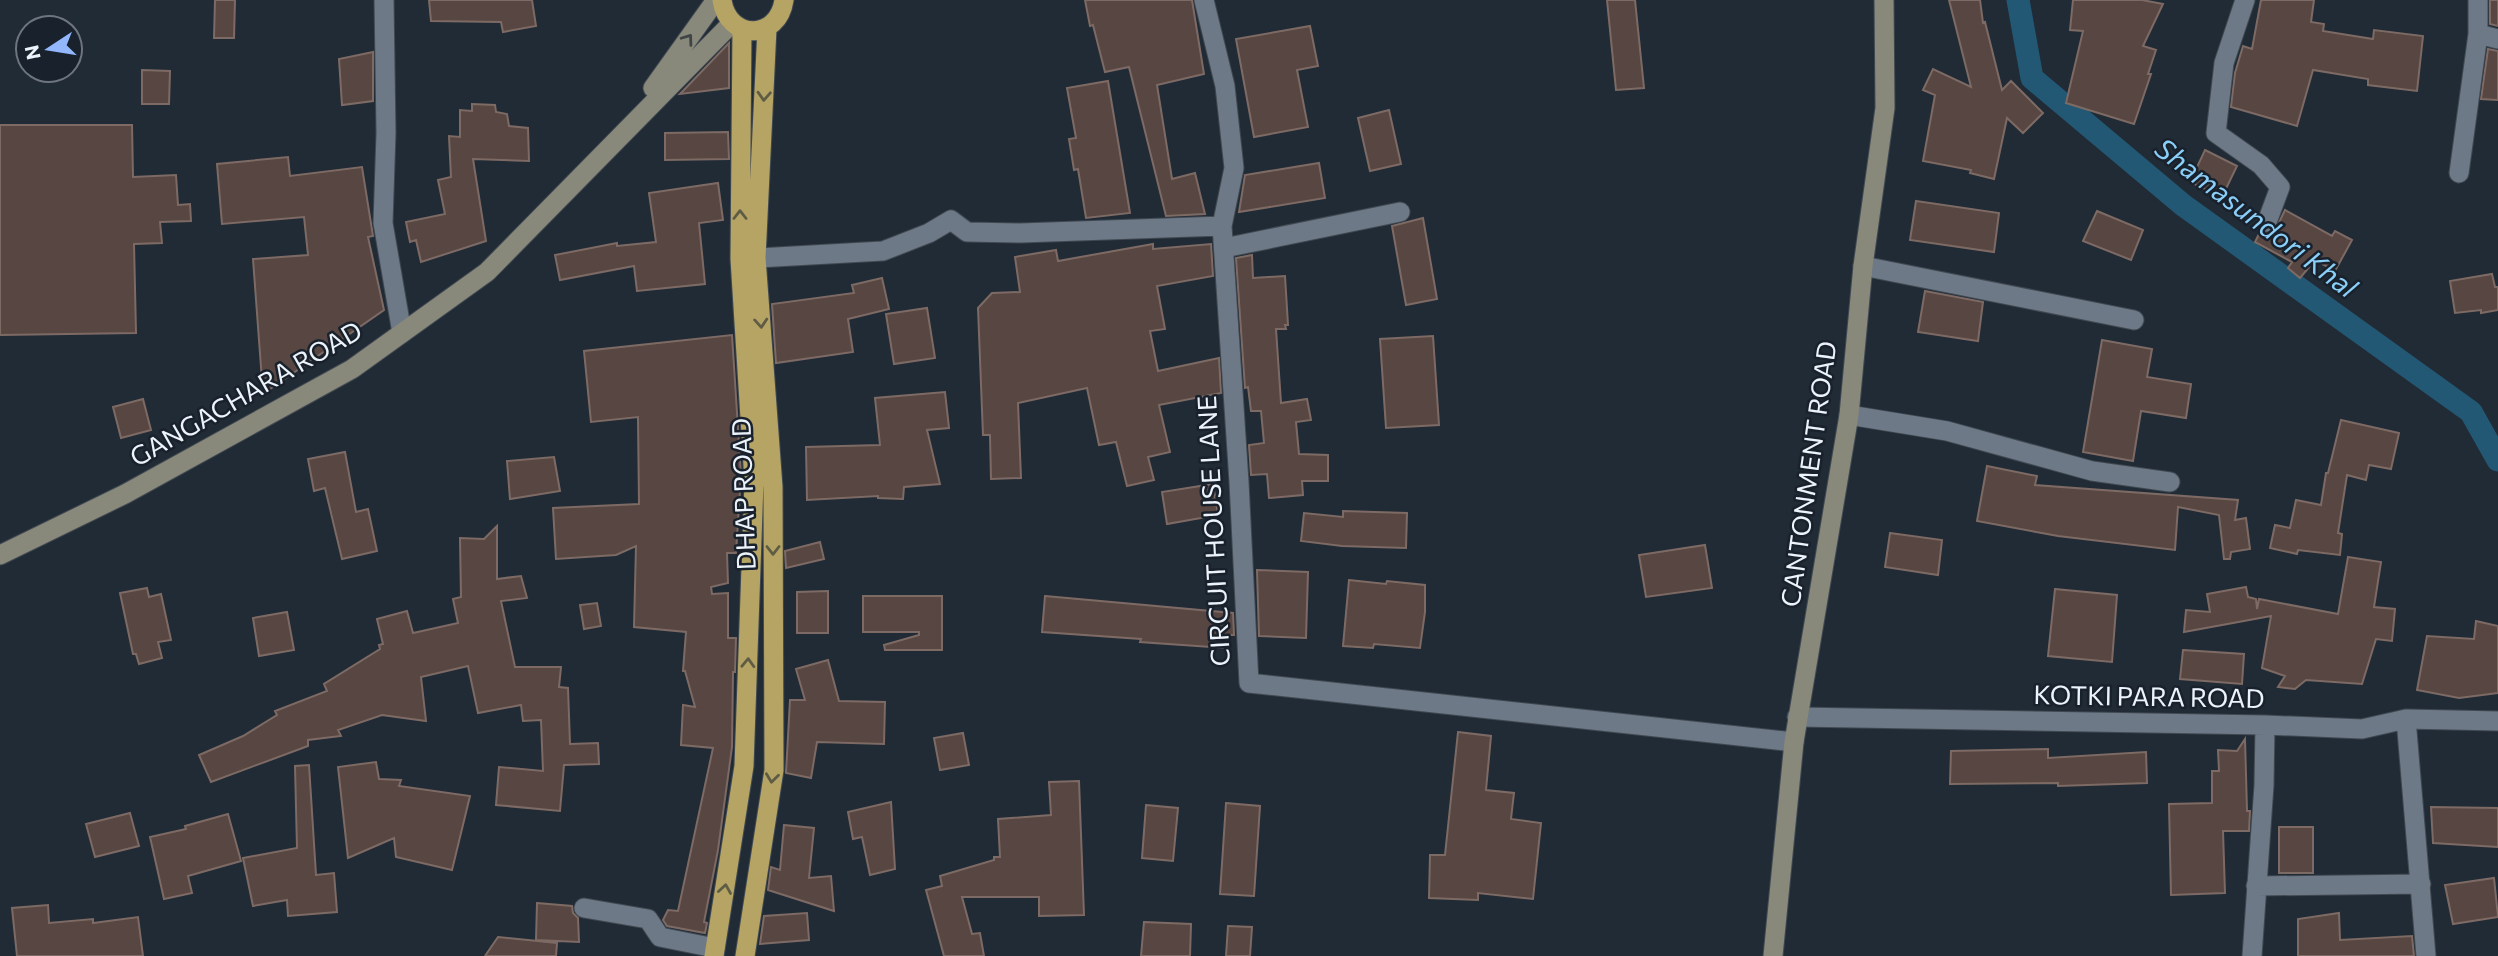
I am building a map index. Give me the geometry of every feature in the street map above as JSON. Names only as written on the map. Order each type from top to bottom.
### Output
[{"type":"highway","name":"DHAP ROAD","points":[[715,952],[744,766],[754,496],[748,258],[737,26],[725,13],[722,0]]},
{"type":"highway","points":[[737,26],[750,31],[766,28],[777,21],[783,10],[784,0]]},
{"type":"highway","name":"DHAP ROAD","points":[[744,956],[774,770],[773,487],[748,258],[766,28]]},
{"type":"main road","name":"GANGACHARA ROAD","points":[[620,134],[716,0]]},
{"type":"main road","name":"CANTONMENT ROAD","points":[[1773,956],[1797,717],[1849,415],[1863,267],[1885,108],[1884,0]]},
{"type":"main road","name":"GANGACHARA ROAD","points":[[0,555],[125,494],[352,369],[487,272],[620,134],[737,26]]},
{"type":"street","points":[[384,0],[386,133],[383,223],[402,333]]},
{"type":"street","name":"CIRCUIT HOUSE LANE","points":[[1204,0],[1225,86],[1234,169],[1222,226],[1239,482],[1248,683],[1794,742]]},
{"type":"street","points":[[2245,0],[2224,63],[2216,132],[2261,165],[2280,187],[2267,222]]},
{"type":"street","points":[[2459,173],[2478,34],[2478,0]]},
{"type":"street","points":[[2478,34],[2498,39]]},
{"type":"street","points":[[1224,248],[1400,212]]},
{"type":"street","points":[[748,258],[883,251],[929,233],[951,220],[967,232],[981,233],[1222,226]]},
{"type":"street","points":[[1863,267],[2134,320]]},
{"type":"street","points":[[1849,415],[1947,431],[2092,471],[2170,482]]},
{"type":"street","name":"KOTKI PARA ROAD","points":[[1797,717],[2362,729],[2406,719],[2498,721]]},
{"type":"street","points":[[2406,719],[2426,956]]},
{"type":"street","points":[[2252,956],[2264,785],[2265,725]]},
{"type":"street","points":[[2256,886],[2421,884]]},
{"type":"street","points":[[583,908],[649,919],[660,937],[715,952]]},
{"type":"building","points":[[215,0],[235,0],[234,38],[214,38]]},
{"type":"building","points":[[429,0],[532,0],[536,26],[503,32],[501,22],[431,21]]},
{"type":"building","points":[[1085,0],[1192,0],[1204,74],[1157,85],[1172,179],[1195,173],[1205,214],[1166,216],[1129,67],[1105,72],[1093,25],[1090,26]]},
{"type":"building","points":[[1607,0],[1635,0],[1644,88],[1616,90]]},
{"type":"building","points":[[1949,0],[1980,0],[1983,23],[1985,22],[2002,90],[2011,81],[2043,113],[2023,133],[2007,118],[1994,179],[1970,173],[1971,170],[1923,161],[1935,95],[1923,90],[1933,69],[1971,87]]},
{"type":"building","points":[[2073,0],[2142,0],[2163,4],[2143,46],[2156,50],[2134,124],[2066,103],[2083,31],[2070,30]]},
{"type":"building","points":[[2261,0],[2314,0],[2311,22],[2324,24],[2323,31],[2373,39],[2374,30],[2423,36],[2417,91],[2368,85],[2368,79],[2313,70],[2297,126],[2231,107],[2235,73],[2243,46],[2252,49]]},
{"type":"building","points":[[2490,0],[2498,0],[2498,26],[2490,24]]},
{"type":"building","points":[[1310,26],[1318,66],[1297,70],[1308,127],[1254,137],[1236,39]]},
{"type":"building","points":[[729,43],[729,88],[680,94]]},
{"type":"building","points":[[2488,49],[2498,51],[2498,100],[2481,99]]},
{"type":"building","points":[[373,52],[373,101],[342,105],[339,59]]},
{"type":"building","points":[[142,70],[170,71],[169,104],[142,104]]},
{"type":"building","points":[[1108,81],[1130,213],[1086,218],[1078,169],[1074,170],[1069,139],[1076,138],[1067,88]]},
{"type":"building","points":[[472,104],[495,105],[496,112],[507,114],[509,126],[528,128],[529,161],[473,159],[486,241],[421,262],[416,240],[410,242],[406,222],[445,214],[438,180],[451,177],[449,136],[460,137],[460,110],[472,111]]},
{"type":"building","points":[[1389,110],[1401,164],[1370,171],[1358,118]]},
{"type":"building","points":[[0,125],[132,125],[133,177],[176,175],[178,205],[190,204],[191,221],[160,222],[162,243],[134,244],[136,333],[0,335]]},
{"type":"building","points":[[728,132],[729,159],[665,160],[665,133]]},
{"type":"building","points":[[2205,150],[2237,166],[2222,197],[2190,182]]},
{"type":"building","points":[[288,157],[290,176],[362,167],[373,236],[368,237],[384,310],[263,394],[253,259],[308,255],[304,217],[222,224],[217,164]]},
{"type":"building","points":[[1319,163],[1325,198],[1239,212],[1245,175]]},
{"type":"building","points":[[718,183],[723,220],[699,223],[705,284],[637,291],[634,266],[560,280],[555,255],[617,243],[617,246],[656,242],[649,193]]},
{"type":"building","points":[[1916,201],[1999,213],[1994,252],[1910,240]]},
{"type":"building","points":[[2285,210],[2332,236],[2335,231],[2352,240],[2335,271],[2315,260],[2300,278],[2288,268],[2292,262],[2255,242],[2260,232],[2268,234],[2275,231]]},
{"type":"building","points":[[2097,211],[2143,230],[2131,260],[2083,241]]},
{"type":"building","points":[[1423,218],[1437,299],[1406,305],[1392,226]]},
{"type":"building","points":[[1153,244],[1153,249],[1211,244],[1213,276],[1157,286],[1165,329],[1150,331],[1158,371],[1219,358],[1221,393],[1159,405],[1170,452],[1148,457],[1154,480],[1127,486],[1116,442],[1099,445],[1087,388],[1018,403],[1021,478],[991,479],[990,435],[983,435],[978,308],[992,293],[1020,292],[1015,257],[1056,250],[1058,261]]},
{"type":"building","points":[[1252,255],[1253,278],[1285,276],[1288,325],[1285,325],[1286,329],[1276,329],[1281,403],[1307,399],[1311,420],[1296,422],[1299,454],[1328,455],[1328,481],[1302,481],[1303,495],[1269,498],[1267,474],[1251,475],[1249,445],[1264,443],[1261,411],[1251,411],[1248,387],[1245,388],[1236,258]]},
{"type":"building","points":[[2492,274],[2495,287],[2498,287],[2498,310],[2455,313],[2450,281]]},
{"type":"building","points":[[882,278],[889,309],[848,319],[853,352],[776,363],[772,304],[854,293],[852,285]]},
{"type":"building","points":[[1925,291],[1983,302],[1978,341],[1918,332]]},
{"type":"building","points":[[927,308],[935,358],[894,364],[886,314]]},
{"type":"building","points":[[732,335],[741,475],[736,553],[727,553],[728,583],[711,587],[712,594],[728,593],[728,638],[736,638],[732,747],[718,850],[704,922],[707,923],[705,933],[667,926],[663,920],[668,910],[678,911],[713,748],[681,745],[683,705],[695,707],[683,671],[686,632],[634,627],[636,546],[616,555],[556,559],[553,508],[639,504],[638,417],[591,422],[584,351]]},
{"type":"building","points":[[1433,336],[1439,425],[1386,428],[1380,339]]},
{"type":"building","points":[[2102,340],[2152,349],[2147,377],[2191,384],[2186,418],[2141,411],[2133,461],[2083,452]]},
{"type":"building","points":[[945,392],[949,428],[927,430],[940,484],[904,487],[903,499],[878,496],[807,500],[806,447],[880,445],[875,398]]},
{"type":"building","points":[[143,399],[151,430],[121,438],[113,407]]},
{"type":"building","points":[[2341,420],[2399,433],[2391,469],[2369,465],[2366,480],[2347,475],[2338,533],[2342,534],[2340,555],[2298,550],[2297,554],[2270,548],[2275,525],[2290,528],[2296,500],[2321,505],[2326,473]]},
{"type":"building","points":[[345,452],[356,512],[368,509],[377,551],[342,559],[325,488],[314,491],[308,459]]},
{"type":"building","points":[[554,457],[560,491],[510,499],[507,461]]},
{"type":"building","points":[[1987,466],[2037,476],[2035,485],[2238,500],[2235,520],[2246,518],[2250,549],[2231,552],[2230,559],[2224,559],[2219,515],[2178,507],[2175,550],[2058,536],[1977,521]]},
{"type":"building","points":[[1213,484],[1218,515],[1167,524],[1162,492]]},
{"type":"building","points":[[1343,511],[1407,513],[1406,548],[1342,546],[1301,541],[1304,513],[1343,517]]},
{"type":"building","points":[[497,526],[497,579],[521,576],[527,598],[501,601],[515,667],[561,667],[559,687],[568,688],[570,744],[598,743],[599,764],[564,765],[560,811],[496,805],[499,767],[543,771],[541,720],[523,721],[521,705],[478,713],[468,666],[421,677],[426,721],[382,715],[338,730],[341,736],[308,740],[308,746],[211,782],[199,755],[243,736],[277,715],[275,711],[327,691],[324,684],[380,649],[379,645],[383,644],[377,619],[407,611],[413,633],[458,623],[453,599],[461,597],[460,538],[484,539]]},
{"type":"building","points":[[1890,533],[1942,540],[1938,575],[1885,567]]},
{"type":"building","points":[[820,542],[824,559],[786,568],[785,551]]},
{"type":"building","points":[[1705,545],[1712,588],[1646,597],[1639,555]]},
{"type":"building","points":[[2348,557],[2381,562],[2374,607],[2395,609],[2392,641],[2376,639],[2362,684],[2306,680],[2295,689],[2278,687],[2285,676],[2262,668],[2271,616],[2184,632],[2186,610],[2210,612],[2207,594],[2246,587],[2248,597],[2256,599],[2257,609],[2259,599],[2338,614]]},
{"type":"building","points":[[1257,570],[1308,572],[1306,638],[1259,636]]},
{"type":"building","points":[[1349,580],[1425,585],[1425,612],[1420,648],[1374,644],[1373,648],[1343,646]]},
{"type":"building","points":[[147,588],[149,597],[161,594],[171,640],[158,642],[162,658],[139,664],[136,654],[133,654],[120,593]]},
{"type":"building","points":[[2055,589],[2117,595],[2112,662],[2048,656]]},
{"type":"building","points":[[828,591],[828,633],[797,633],[797,592]]},
{"type":"building","points":[[863,596],[942,596],[942,650],[885,650],[884,645],[919,635],[919,632],[863,632]]},
{"type":"building","points":[[1045,596],[1233,613],[1234,635],[1226,635],[1225,648],[1042,632]]},
{"type":"building","points":[[597,603],[601,626],[584,629],[580,605]]},
{"type":"building","points":[[287,612],[294,650],[259,656],[253,618]]},
{"type":"building","points":[[2476,621],[2498,626],[2498,693],[2459,698],[2417,690],[2427,636],[2474,639]]},
{"type":"building","points":[[2183,650],[2244,654],[2242,684],[2180,679]]},
{"type":"building","points":[[828,660],[839,701],[885,702],[884,744],[817,742],[811,778],[786,773],[790,700],[805,700],[796,669]]},
{"type":"building","points":[[1458,732],[1491,736],[1486,790],[1514,793],[1511,819],[1541,823],[1533,899],[1478,893],[1478,900],[1429,898],[1430,855],[1445,855]]},
{"type":"building","points":[[963,733],[969,765],[940,770],[934,738]]},
{"type":"building","points":[[2245,739],[2249,831],[2223,831],[2225,893],[2171,895],[2169,804],[2212,803],[2212,771],[2219,771],[2218,750],[2237,751]]},
{"type":"building","points":[[2048,749],[2048,758],[2146,752],[2147,783],[2058,786],[2058,783],[1950,784],[1951,751]]},
{"type":"building","points":[[376,762],[379,779],[401,780],[399,786],[470,796],[452,870],[396,857],[394,838],[348,858],[338,767]]},
{"type":"building","points":[[309,765],[316,875],[334,873],[337,912],[288,916],[287,900],[253,906],[243,858],[297,848],[295,766]]},
{"type":"building","points":[[1079,781],[1084,915],[1039,916],[1039,897],[962,897],[972,934],[980,933],[984,956],[944,956],[926,890],[942,886],[940,876],[1000,857],[998,819],[1051,815],[1049,782]]},
{"type":"building","points":[[891,802],[895,869],[870,875],[862,837],[853,839],[848,812]]},
{"type":"building","points":[[1226,803],[1260,806],[1254,896],[1220,894]]},
{"type":"building","points":[[1146,805],[1178,808],[1173,861],[1142,858]]},
{"type":"building","points":[[2431,807],[2498,808],[2498,847],[2433,843]]},
{"type":"building","points":[[130,813],[139,846],[95,857],[86,824]]},
{"type":"building","points":[[228,814],[241,861],[188,876],[192,893],[164,899],[150,837],[186,829],[185,826]]},
{"type":"building","points":[[784,825],[814,828],[809,878],[831,876],[834,911],[768,890],[771,867],[780,870]]},
{"type":"building","points":[[2279,827],[2313,827],[2313,873],[2279,873]]},
{"type":"building","points":[[2494,878],[2498,917],[2453,924],[2445,885]]},
{"type":"building","points":[[537,903],[572,906],[573,913],[578,918],[579,942],[536,940]]},
{"type":"building","points":[[48,905],[49,923],[93,919],[93,923],[138,917],[143,956],[17,956],[12,908]]},
{"type":"building","points":[[807,913],[809,940],[760,944],[764,916]]},
{"type":"building","points":[[2339,913],[2340,940],[2412,936],[2414,956],[2298,956],[2298,919]]},
{"type":"building","points":[[1144,922],[1191,924],[1190,956],[1141,956]]},
{"type":"building","points":[[1228,926],[1252,927],[1250,956],[1226,956]]},
{"type":"building","points":[[498,937],[557,943],[556,956],[485,956]]},
{"type":"waterway","name":"Shamasundori Khal","points":[[2018,0],[2032,78],[2183,205],[2471,412],[2498,460]]}]
